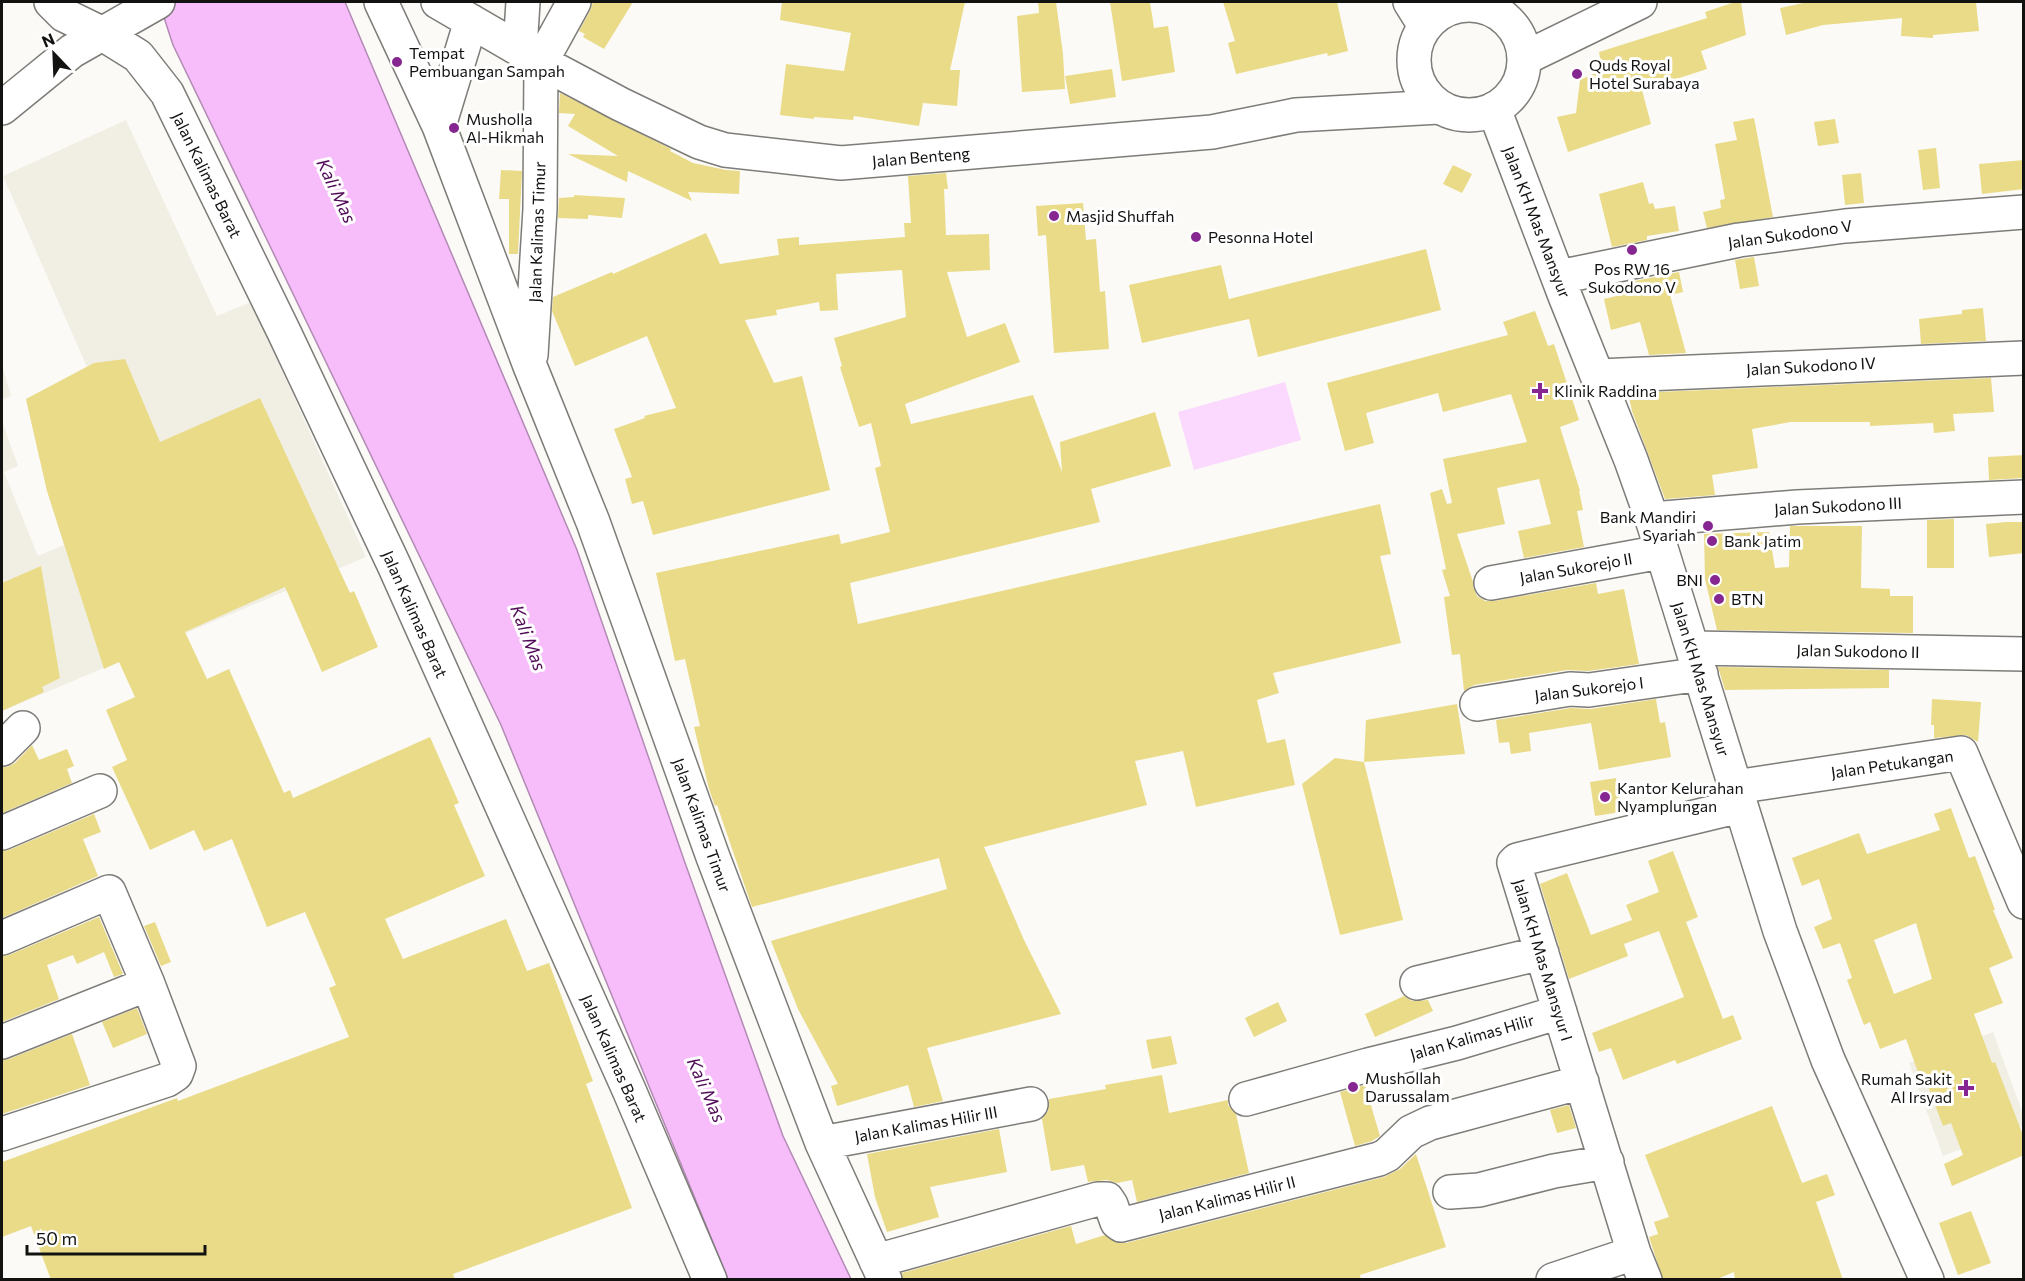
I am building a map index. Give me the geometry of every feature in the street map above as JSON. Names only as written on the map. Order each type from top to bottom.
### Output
[{"type":"main road","name":"Jalan Kalimas Barat","points":[[51,2],[64,15],[101,33],[138,56],[167,93],[284,332],[454,699],[629,1090],[710,1280]]},
{"type":"main road","points":[[2,108],[72,51],[157,2]]},
{"type":"main road","name":"Jalan Kalimas Timur","points":[[381,2],[440,126],[530,366],[593,522],[713,857],[822,1143],[881,1270]]},
{"type":"main road","name":"Jalan Benteng","points":[[438,2],[630,108],[699,141],[725,150],[841,163],[1212,132],[1296,115],[1439,107]]},
{"type":"main road","name":"Jalan Kalimas Timur","points":[[523,2],[531,55],[540,209],[530,366]]},
{"type":"main road","points":[[531,55],[574,2]]},
{"type":"main road","points":[[1525,58],[1640,2]]},
{"type":"main road","points":[[1486,4],[1515,28],[1525,58],[1517,88],[1494,110],[1476,116],[1457,115],[1439,107],[1422,91],[1414,70],[1418,14],[1486,4]]},
{"type":"main road","points":[[440,126],[471,21]]},
{"type":"main road","name":"Jalan KH Mas Mansyur","points":[[1494,110],[1652,519],[1780,931],[1828,1060],[1927,1280]]},
{"type":"main road","name":"Jalan Sukodono V","points":[[1558,277],[1739,240],[1845,226],[2024,212]]},
{"type":"main road","name":"Jalan Sukodono IV","points":[[1598,376],[2024,358]]},
{"type":"main road","name":"Jalan Sukodono III","points":[[1652,519],[1797,507],[2024,497]]},
{"type":"main road","name":"Jalan Sukorejo II","points":[[1491,583],[1661,552]]},
{"type":"main road","name":"Jalan Sukodono II","points":[[1696,661],[2024,654]]},
{"type":"main road","name":"Jalan Sukorejo I","points":[[1477,704],[1570,689],[1589,690],[1696,661]]},
{"type":"main road","name":"Jalan Petukangan","points":[[1737,796],[1961,753],[2024,902]]},
{"type":"main road","points":[[2,833],[100,791]]},
{"type":"main road","name":"Jalan KH Mas Mansyur I","points":[[1640,1266],[1514,866],[1515,861],[1737,796]]},
{"type":"main road","points":[[2,938],[109,892],[148,984],[179,1066],[176,1074],[167,1080],[2,1134]]},
{"type":"main road","points":[[1417,983],[1542,953]]},
{"type":"main road","points":[[2,1042],[148,984]]},
{"type":"main road","name":"Jalan Kalimas Hilir","points":[[1246,1099],[1457,1043],[1560,1012]]},
{"type":"main road","name":"Jalan Kalimas Hilir II","points":[[881,1270],[1098,1199],[1107,1199],[1117,1222],[1121,1225],[1379,1159],[1387,1155],[1411,1132],[1430,1123],[1582,1082]]},
{"type":"main road","name":"Jalan Kalimas Hilir III","points":[[822,1143],[1031,1104]]},
{"type":"main road","points":[[1450,1192],[1479,1190],[1607,1162]]},
{"type":"main road","points":[[1553,1280],[1640,1266]]},
{"type":"shaded area","points":[[126,120],[217,316],[251,302],[366,557],[2,711],[2,421],[18,466],[4,472],[38,556],[64,545],[47,491],[26,399],[87,367],[3,176]]},
{"type":"shaded area","points":[[2,364],[11,396],[2,400]]},
{"type":"shaded area","points":[[1285,382],[1301,440],[1194,470],[1178,412]]},
{"type":"shaded area","name":"Rumah Sakit Al Irsyad","points":[[1993,1032],[2023,1114],[2023,1126],[1943,1156],[1909,1063]]},
{"type":"water","name":"Kali Mas","points":[[159,2],[345,2],[577,550],[684,860],[783,1136],[851,1279],[728,1279],[501,725],[173,45]]},
{"type":"building","points":[[593,2],[633,2],[604,49],[583,37],[585,34],[579,31]]},
{"type":"building","points":[[782,2],[965,2],[950,70],[960,70],[957,106],[923,103],[919,126],[854,116],[853,120],[780,115],[786,64],[844,71],[851,33],[780,20]]},
{"type":"building","points":[[1038,2],[1056,2],[1065,89],[1022,92],[1017,16],[1039,13]]},
{"type":"building","points":[[1110,2],[1150,2],[1154,28],[1168,26],[1175,72],[1122,81]]},
{"type":"building","points":[[1223,2],[1337,2],[1348,51],[1328,56],[1327,53],[1236,74],[1228,43],[1235,41]]},
{"type":"building","points":[[1741,2],[1746,35],[1701,51],[1707,69],[1642,90],[1651,124],[1568,152],[1557,117],[1576,113],[1580,80],[1602,70],[1599,52],[1707,18],[1705,12]]},
{"type":"building","points":[[1808,2],[1976,2],[1979,31],[1933,35],[1933,38],[1901,36],[1902,18],[1823,25],[1786,35],[1780,8]]},
{"type":"building","points":[[1112,69],[1116,97],[1070,104],[1065,76]]},
{"type":"building","points":[[560,93],[671,149],[670,151],[693,163],[740,171],[739,194],[688,192],[692,201],[628,171],[627,182],[568,154],[618,156],[568,126],[575,114],[559,113]]},
{"type":"building","points":[[1754,118],[1773,217],[1707,228],[1703,212],[1721,208],[1720,200],[1725,199],[1715,144],[1737,140],[1733,122]]},
{"type":"building","points":[[1835,119],[1839,143],[1818,146],[1814,122]]},
{"type":"building","points":[[1936,148],[1940,188],[1923,190],[1918,150]]},
{"type":"building","points":[[2024,160],[2024,189],[1982,194],[1979,164]]},
{"type":"building","points":[[1453,165],[1472,174],[1462,193],[1443,184]]},
{"type":"building","points":[[501,170],[522,171],[518,254],[509,254],[509,199],[499,199]]},
{"type":"building","points":[[946,173],[948,189],[944,189],[946,235],[989,234],[990,270],[947,272],[967,337],[1005,323],[1020,362],[905,404],[911,424],[1033,395],[1062,472],[1060,442],[1155,412],[1171,466],[1091,489],[1100,522],[850,583],[858,624],[1380,504],[1391,554],[1380,556],[1401,643],[1273,673],[1279,693],[1257,700],[1267,743],[1285,739],[1295,785],[1196,807],[1183,751],[1135,761],[1147,805],[984,847],[1024,940],[1061,1014],[927,1048],[943,1101],[914,1107],[908,1085],[837,1106],[831,1086],[838,1084],[798,1009],[771,941],[947,889],[939,858],[752,907],[717,805],[715,806],[709,789],[694,727],[700,726],[685,659],[675,661],[656,573],[839,534],[841,544],[890,532],[875,468],[881,466],[871,423],[859,427],[840,367],[842,366],[834,338],[906,317],[902,270],[836,274],[838,310],[820,311],[819,302],[776,310],[777,315],[745,320],[774,383],[802,376],[830,490],[653,535],[643,501],[632,504],[625,479],[632,477],[614,429],[645,418],[644,416],[676,408],[647,336],[575,366],[552,311],[553,297],[612,272],[613,274],[706,233],[720,264],[779,255],[777,239],[799,237],[799,245],[905,237],[904,223],[911,223],[908,176]]},
{"type":"building","points":[[1861,173],[1864,203],[1845,205],[1842,175]]},
{"type":"building","points":[[1643,182],[1649,204],[1653,203],[1655,209],[1675,206],[1679,231],[1647,236],[1647,240],[1612,247],[1599,194]]},
{"type":"building","points":[[574,195],[625,198],[622,218],[588,215],[588,219],[558,218],[559,198],[574,197]]},
{"type":"building","points":[[1083,203],[1086,240],[1096,239],[1100,292],[1105,291],[1109,349],[1054,353],[1046,235],[1038,236],[1036,206]]},
{"type":"building","points":[[1426,249],[1441,310],[1258,357],[1249,319],[1142,343],[1129,285],[1221,265],[1229,299]]},
{"type":"building","points":[[1754,257],[1759,286],[1740,289],[1735,260]]},
{"type":"building","points":[[1679,272],[1683,292],[1670,295],[1686,353],[1649,355],[1640,322],[1611,330],[1604,299],[1633,292],[1630,282]]},
{"type":"building","points":[[1983,308],[1986,341],[1921,344],[1919,319],[1962,314],[1962,310]]},
{"type":"building","points":[[1535,311],[1548,346],[1554,344],[1579,420],[1560,427],[1580,491],[1583,510],[1577,511],[1584,547],[1524,558],[1518,531],[1551,524],[1539,479],[1497,488],[1505,524],[1457,534],[1473,587],[1477,596],[1485,601],[1596,583],[1598,594],[1624,589],[1639,664],[1588,671],[1567,670],[1474,685],[1464,691],[1460,654],[1452,655],[1444,597],[1450,596],[1442,570],[1446,569],[1430,493],[1442,489],[1447,504],[1452,503],[1443,459],[1527,442],[1511,394],[1443,412],[1438,393],[1366,413],[1374,443],[1345,451],[1327,383],[1508,335],[1503,322]]},
{"type":"building","points":[[125,359],[160,442],[260,398],[350,593],[354,591],[378,647],[322,672],[285,587],[185,632],[207,679],[229,669],[284,793],[290,790],[293,798],[430,737],[459,803],[454,805],[485,876],[385,919],[403,959],[506,919],[527,971],[549,963],[593,1081],[586,1084],[632,1208],[453,1274],[455,1280],[51,1280],[31,1226],[2,1237],[2,1162],[177,1098],[178,1101],[349,1037],[329,988],[336,985],[305,912],[267,927],[232,839],[204,851],[194,830],[150,850],[112,767],[127,760],[106,710],[135,697],[119,662],[104,669],[47,491],[26,399],[94,363]]},
{"type":"building","points":[[1991,378],[1994,412],[1953,414],[1955,431],[1934,433],[1933,423],[1870,426],[1870,422],[1791,422],[1752,429],[1758,468],[1712,475],[1715,495],[1665,499],[1632,411],[1629,397],[1658,392]]},
{"type":"building","points":[[2024,455],[2024,478],[1989,480],[1988,457]]},
{"type":"building","points":[[1954,519],[1954,568],[1927,568],[1927,520]]},
{"type":"building","points":[[2024,522],[2024,553],[1989,557],[1986,524]]},
{"type":"building","points":[[1790,526],[1862,526],[1861,588],[1890,589],[1890,596],[1913,596],[1913,633],[1717,630],[1705,579],[1704,534],[1769,532],[1775,568],[1789,567]]},
{"type":"building","points":[[41,566],[60,678],[42,687],[44,692],[2,711],[2,583]]},
{"type":"building","points":[[1718,667],[1889,670],[1889,688],[1725,690]]},
{"type":"building","points":[[1656,699],[1660,723],[1665,722],[1671,757],[1599,770],[1591,723],[1529,733],[1531,751],[1511,754],[1509,742],[1499,743],[1496,720],[1571,708],[1591,709]]},
{"type":"building","points":[[1932,699],[1981,702],[1978,742],[1966,735],[1934,738],[1934,725],[1931,725]]},
{"type":"building","points":[[1457,704],[1465,754],[1364,762],[1366,720]]},
{"type":"building","points":[[32,745],[39,760],[67,749],[74,766],[67,769],[72,783],[2,813],[2,767],[15,763]]},
{"type":"building","points":[[1335,758],[1364,762],[1403,920],[1340,935],[1302,784]]},
{"type":"building","name":"Kantor Kelurahan Nyamplungan","points":[[1616,778],[1621,812],[1595,816],[1590,782]]},
{"type":"building","points":[[1951,808],[1969,858],[1975,856],[1995,910],[1993,910],[2013,958],[1989,968],[2003,1003],[1974,1014],[2024,1138],[2024,1155],[1952,1186],[1944,1164],[1963,1155],[1951,1123],[1943,1126],[1926,1081],[1922,1083],[1906,1039],[1880,1049],[1870,1022],[1864,1025],[1847,980],[1852,978],[1840,943],[1823,949],[1814,927],[1832,919],[1819,879],[1802,886],[1792,858],[1859,833],[1867,854],[1940,830],[1934,814]],"holes":[[[1916,923],[1932,979],[1894,994],[1874,940]]]},
{"type":"building","points":[[94,814],[101,832],[83,839],[98,876],[2,918],[2,851]]},
{"type":"building","points":[[1673,851],[1698,917],[1686,922],[1723,1019],[1733,1015],[1742,1039],[1677,1064],[1675,1060],[1623,1080],[1611,1048],[1599,1052],[1592,1033],[1684,997],[1659,931],[1624,944],[1628,956],[1569,979],[1540,884],[1567,873],[1591,935],[1632,920],[1626,905],[1659,892],[1648,861]]},
{"type":"building","points":[[99,917],[123,974],[114,977],[104,952],[77,964],[73,955],[47,965],[59,999],[2,1022],[2,956]]},
{"type":"building","points":[[155,922],[171,962],[161,966],[144,926]]},
{"type":"building","points":[[1404,996],[1412,1001],[1428,1000],[1433,1011],[1375,1037],[1365,1014]]},
{"type":"building","points":[[1278,1002],[1287,1021],[1254,1037],[1245,1018]]},
{"type":"building","points":[[137,1008],[147,1034],[113,1048],[102,1022]]},
{"type":"building","points":[[72,1034],[90,1085],[2,1114],[2,1060]]},
{"type":"building","points":[[1171,1036],[1177,1064],[1152,1069],[1146,1040]]},
{"type":"building","points":[[1162,1075],[1169,1113],[1228,1100],[1228,1105],[1236,1114],[1249,1173],[1137,1202],[1132,1180],[1117,1183],[1107,1180],[1088,1182],[1084,1165],[1051,1171],[1042,1119],[1048,1111],[1049,1099],[1106,1089],[1105,1085]]},
{"type":"building","points":[[1365,1085],[1380,1136],[1355,1146],[1340,1092]]},
{"type":"building","points":[[1569,1105],[1576,1128],[1557,1133],[1550,1110]]},
{"type":"building","points":[[1772,1106],[1802,1183],[1827,1174],[1835,1195],[1816,1202],[1843,1280],[1735,1280],[1734,1272],[1715,1280],[1663,1280],[1649,1237],[1658,1234],[1654,1222],[1669,1217],[1645,1155]]},
{"type":"building","points":[[999,1129],[1007,1172],[930,1187],[939,1217],[887,1232],[875,1197],[867,1154]]},
{"type":"building","points":[[1416,1154],[1446,1247],[1360,1275],[1361,1280],[903,1280],[902,1273],[1071,1226],[1076,1244],[1105,1235],[1117,1243],[1126,1243],[1384,1177],[1400,1169]]},
{"type":"building","points":[[1971,1211],[1991,1263],[1958,1275],[1939,1223]]},
{"type":"place","name":"Tempat Pembuangan Sampah","points":[[397,62]]},
{"type":"place","name":"Quds Royal Hotel Surabaya","points":[[1577,74]]},
{"type":"place","name":"Musholla Al-Hikmah","points":[[454,128]]},
{"type":"place","name":"Masjid Shuffah","points":[[1054,216]]},
{"type":"place","name":"Pesonna Hotel","points":[[1196,237]]},
{"type":"place","name":"Pos RW 16 Sukodono V","points":[[1632,250]]},
{"type":"place","name":"Klinik Raddina","points":[[1540,391]]},
{"type":"place","name":"Bank Mandiri Syariah","points":[[1708,526]]},
{"type":"place","name":"Bank Jatim","points":[[1712,541]]},
{"type":"place","name":"BNI","points":[[1715,580]]},
{"type":"place","name":"BTN","points":[[1719,599]]},
{"type":"place","name":"Kantor Kelurahan Nyamplungan","points":[[1605,797]]},
{"type":"place","name":"Mushollah Darussalam","points":[[1353,1087]]},
{"type":"place","name":"Rumah Sakit Al Irsyad","points":[[1966,1088]]}]
